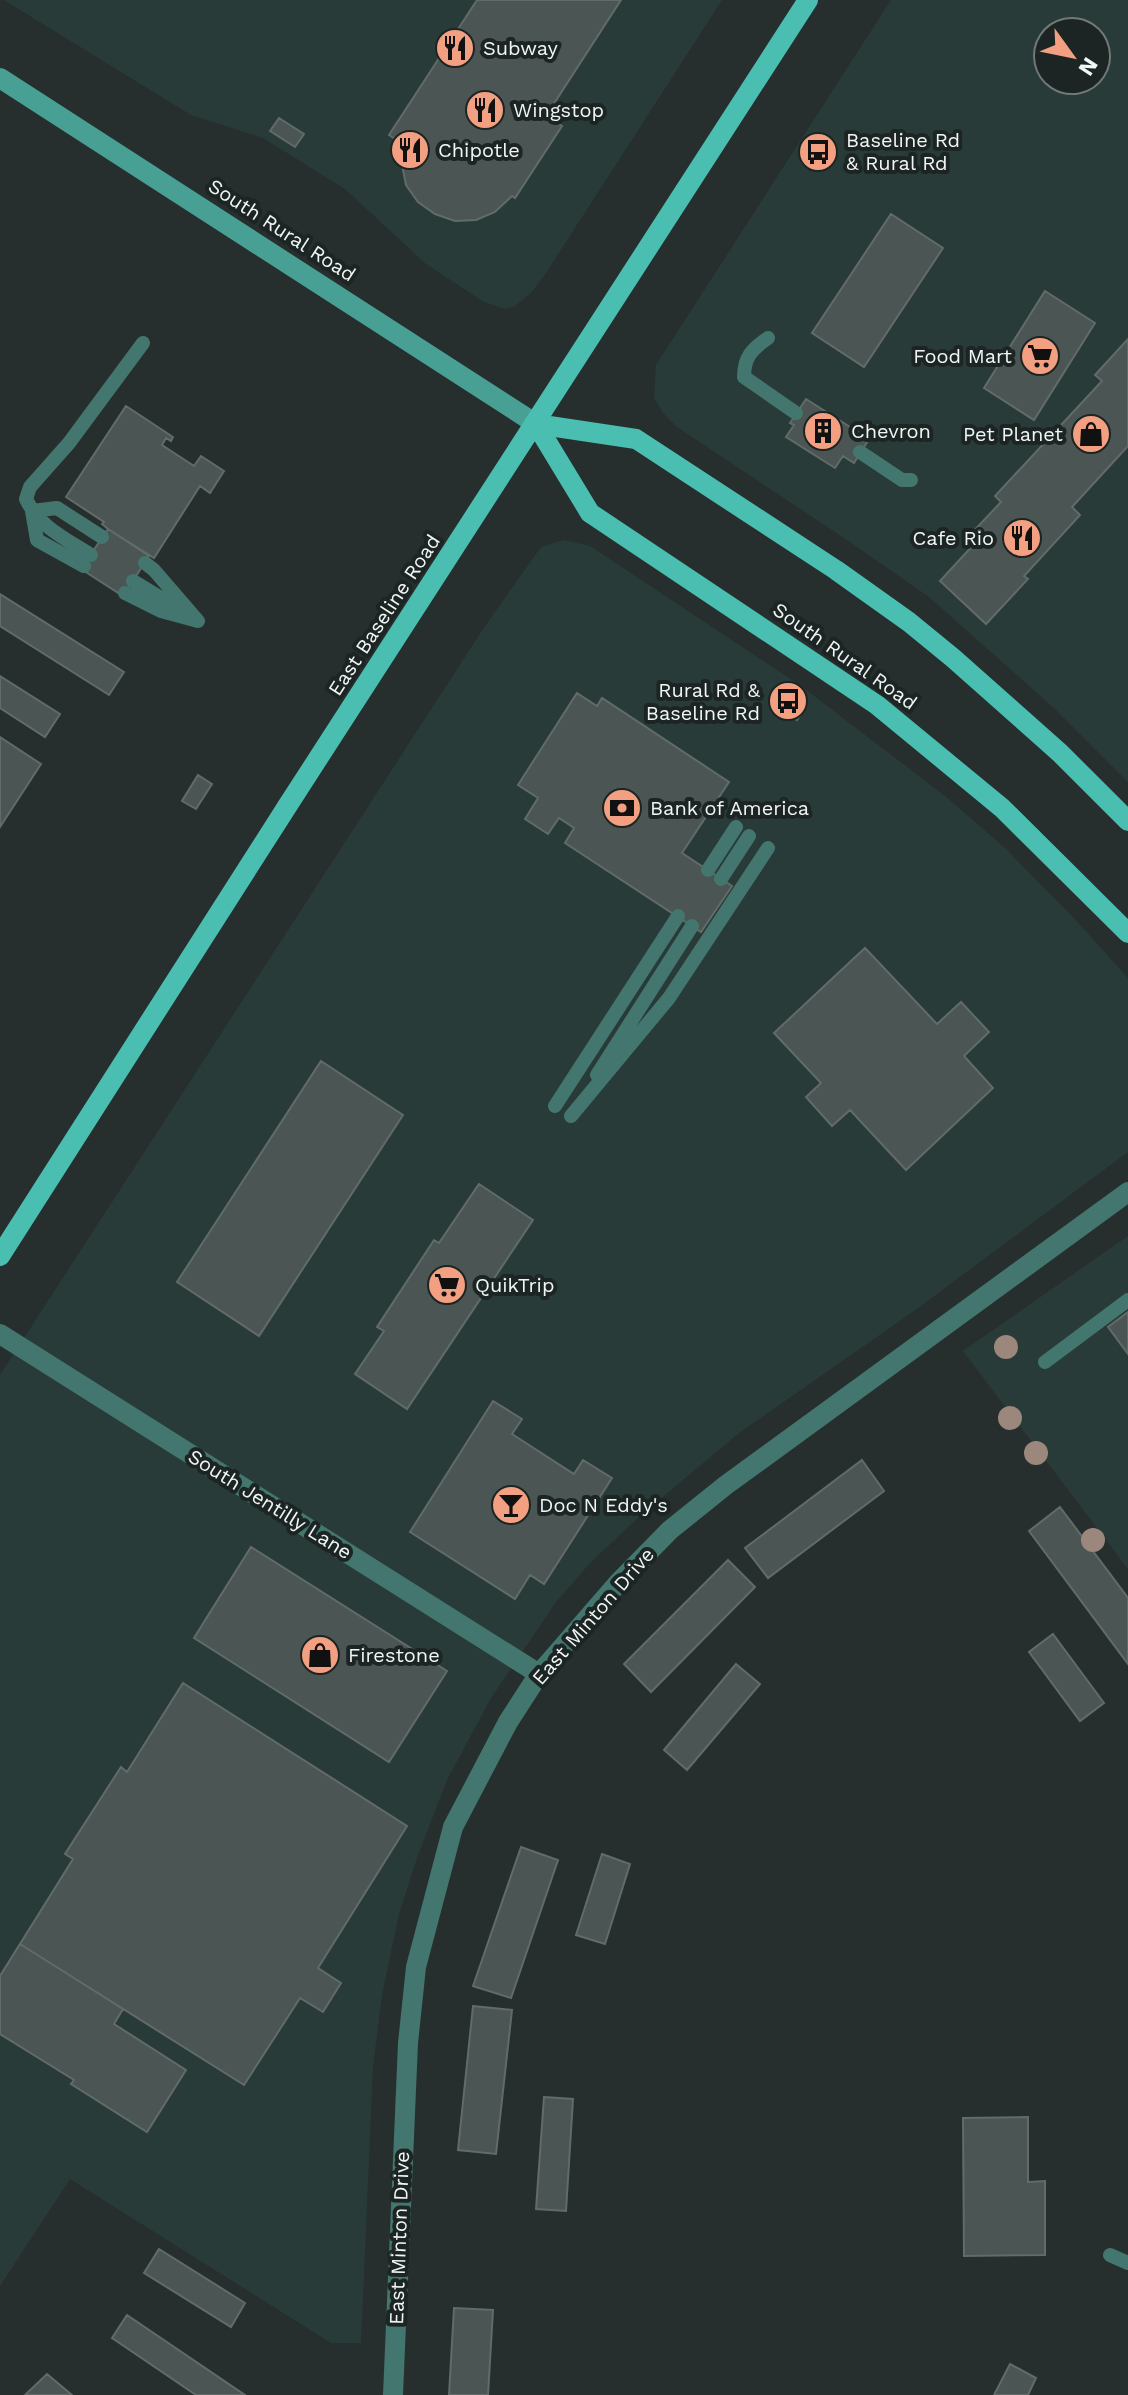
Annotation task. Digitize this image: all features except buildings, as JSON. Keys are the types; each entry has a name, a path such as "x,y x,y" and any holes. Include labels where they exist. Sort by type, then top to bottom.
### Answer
{"main road":[{"name":"East Baseline Road","path":"0,1256 808,0"},
{"name":"South Rural Road","path":"0,78 536,424 636,439 836,570 953,658 1060,753 1128,821"},
{"name":"South Rural Road","path":"536,424 590,513 877,705 1002,808 1128,933"}],"street":[{"name":"East Minton Drive","path":"393,2395 403,2119 416,1967 453,1827 508,1722 539,1674 618,1583 670,1530 726,1485 1128,1192"},
{"name":"South Jentilly Lane","path":"0,1334 539,1674"}],"lane":[{"path":"768,338 751,350 744,366 744,377 796,413"},
{"path":"87,560 44,525 26,499 30,487 69,443 143,343"},
{"path":"860,452 902,480 911,480"},
{"path":"32,511 57,508 102,537"},
{"path":"129,587 161,611 198,621 145,563"},
{"path":"708,870 736,827"},
{"path":"721,879 749,836"},
{"path":"692,926 571,1116 669,998 768,848"},
{"path":"555,1106 678,916"},
{"path":"1045,1362 1128,1300"},
{"path":"1110,2255 1128,2263"}],"shaded area":[{"path":"4,0 722,0 544,276 531,293 514,307 505,309 484,302 426,264 345,189 263,138 191,115"},
{"path":"891,0 1128,0 1128,782 1054,708 929,597 677,427 654,398 656,365"},
{"path":"563,540 590,546 801,686 945,796 1004,847 1072,916 1128,978 1128,1152 914,1311 739,1433 640,1516 591,1562 556,1602 491,1698 447,1780 417,1858 399,1914 382,1995 373,2066 361,2343 331,2343 70,2179 0,2286 0,1375 485,626 541,547"},
{"path":"1128,1236 1128,1569 963,1351"}],"place":[{"name":"Subway","path":"455,48"},
{"name":"Wingstop","path":"485,110"},
{"name":"Chipotle","path":"410,150"},
{"name":"Baseline Rd & Rural Rd","path":"818,152"},
{"name":"Food Mart","path":"1040,356"},
{"name":"Chevron","path":"823,431"},
{"name":"Pet Planet","path":"1091,434"},
{"name":"Cafe Rio","path":"1022,538"},
{"name":"Rural Rd & Baseline Rd","path":"788,701"},
{"name":"Bank of America","path":"622,808"},
{"name":"QuikTrip","path":"447,1285"},
{"name":"Doc N Eddy's","path":"511,1505"},
{"name":"Firestone","path":"320,1655"}]}
